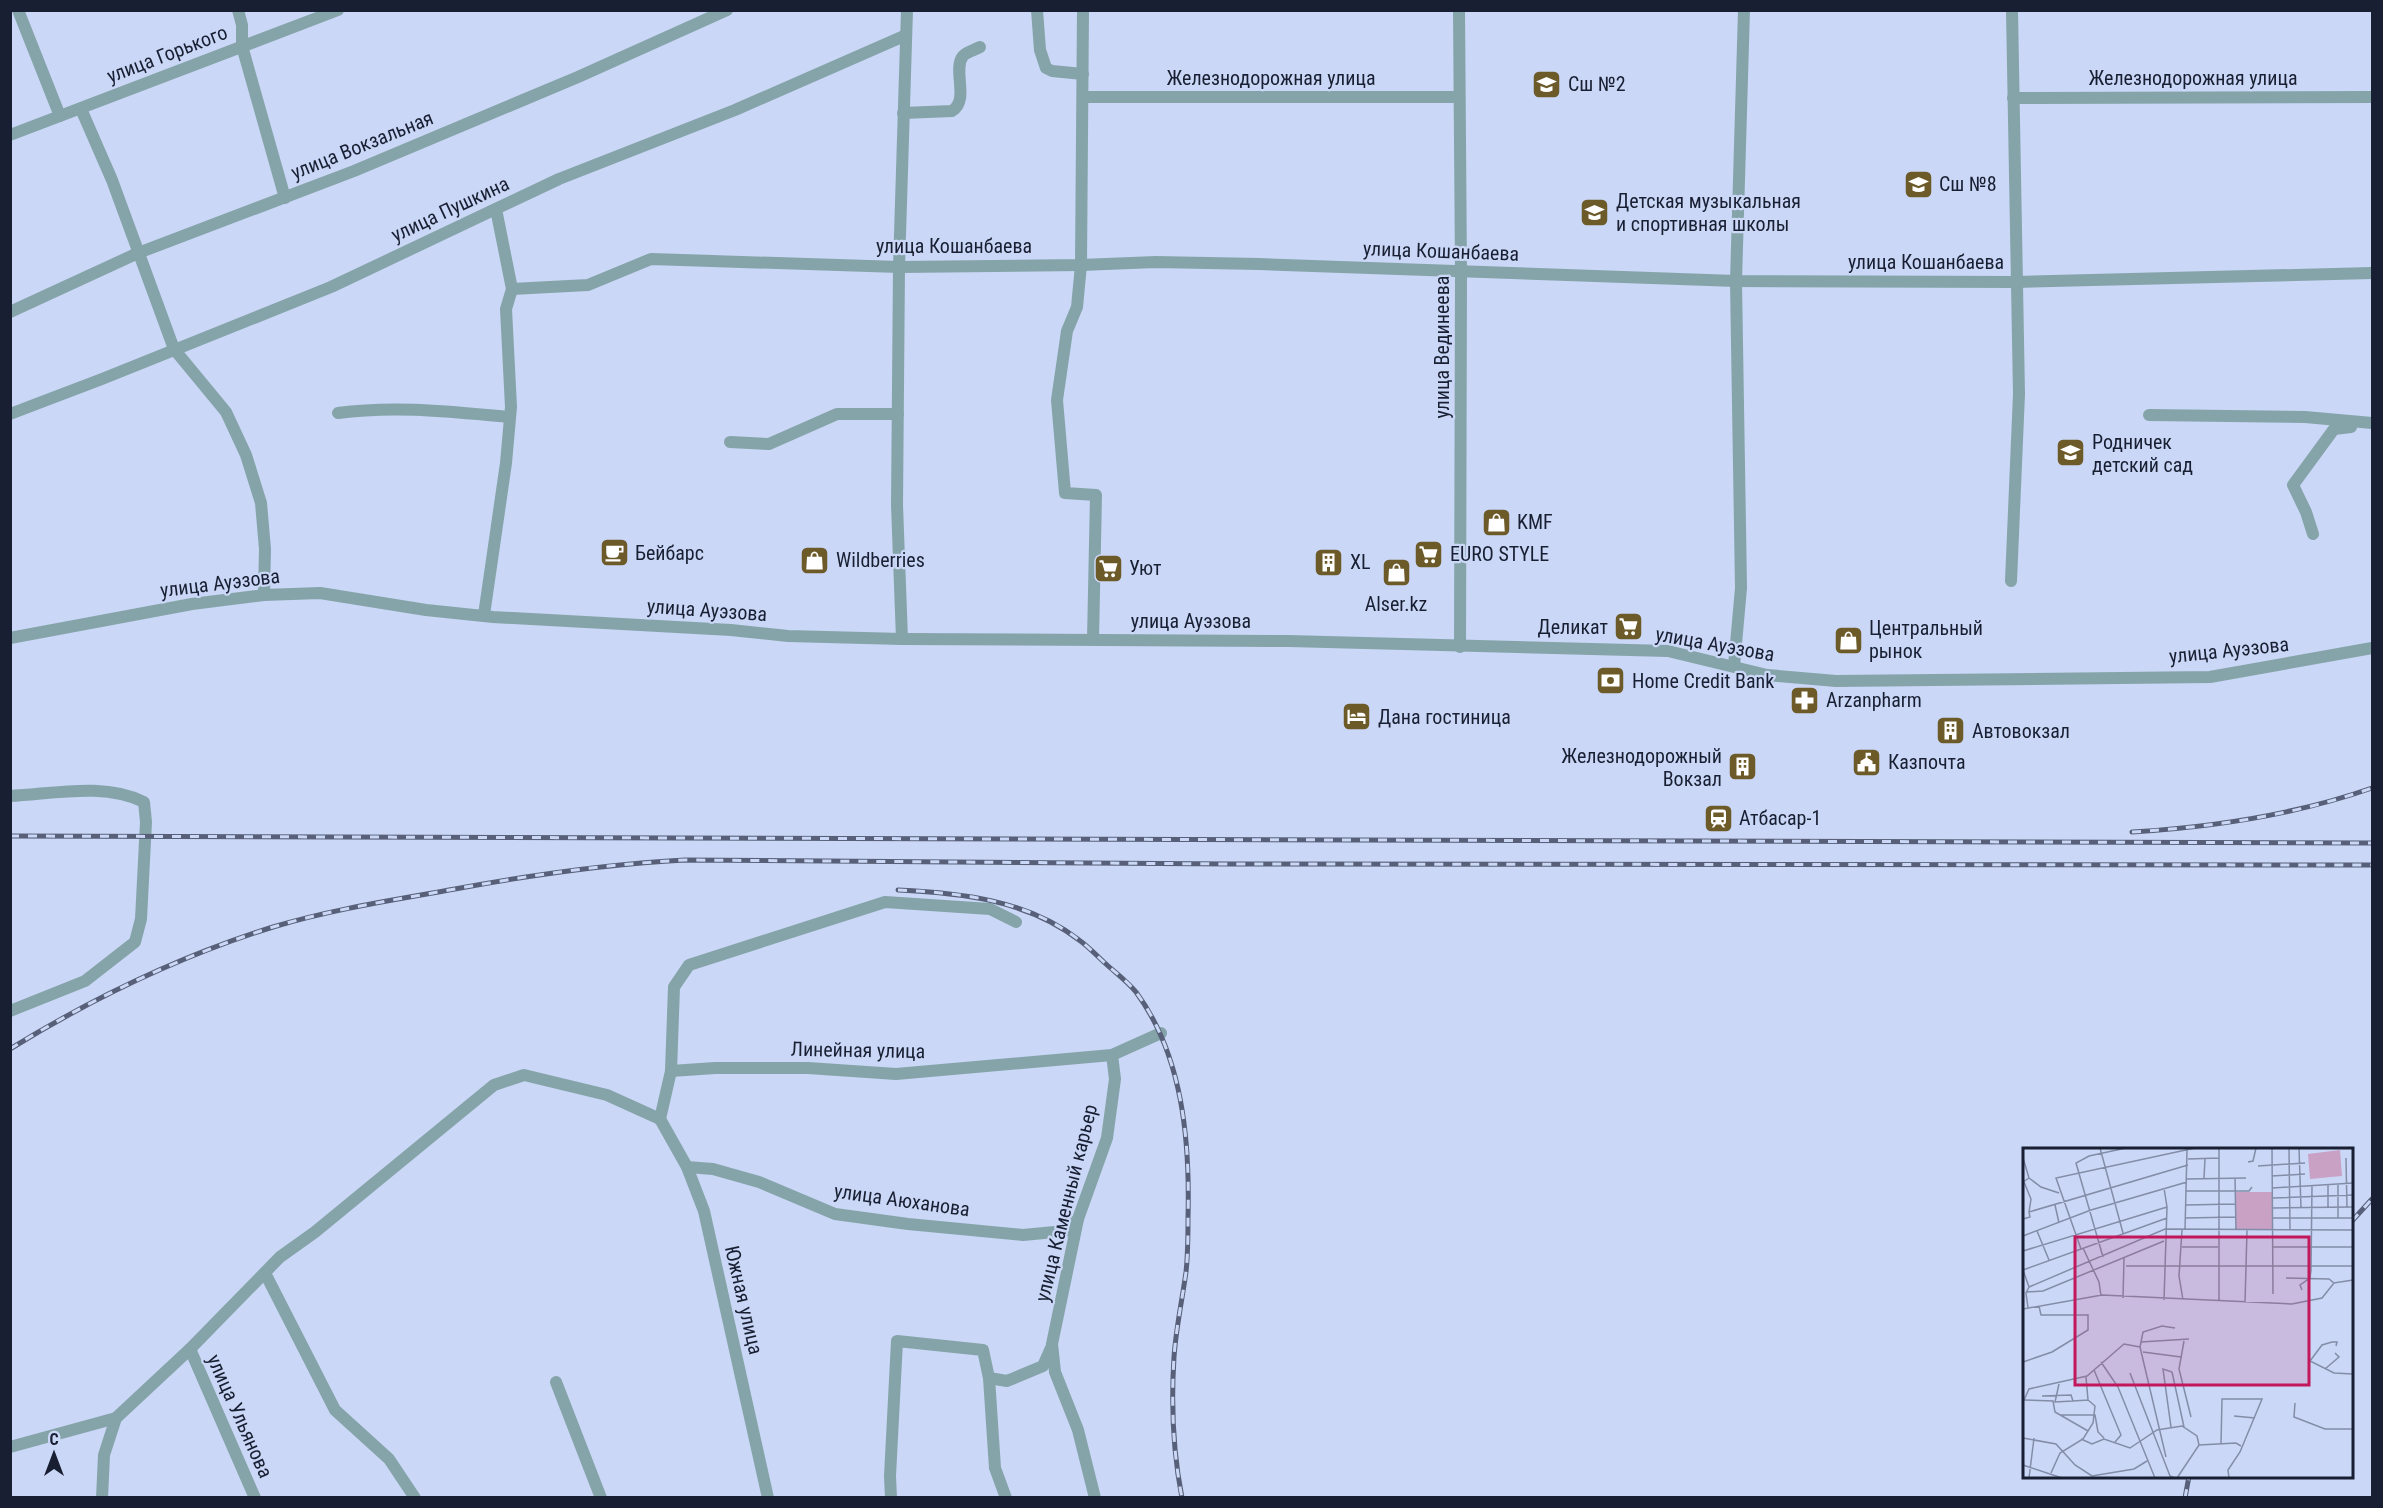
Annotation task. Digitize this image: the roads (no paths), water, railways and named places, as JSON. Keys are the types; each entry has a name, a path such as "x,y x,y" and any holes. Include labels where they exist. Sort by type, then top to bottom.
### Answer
{"street":[{"path":"18,10 60,116"},
{"path":"238,10 242,25 242,46 285,198"},
{"name":"улица Горького","path":"10,135 338,10"},
{"name":"улица Вокзальная","path":"10,312 138,253 354,171 578,77 727,10"},
{"path":"902,639 897,505 899,267 904,36 907,10"},
{"path":"1037,10 1040,50 1046,68 1052,71 1083,74"},
{"path":"1083,10 1081,265 1077,307 1067,331 1057,400 1065,493 1096,495 1093,640"},
{"name":"улица Вединеева","path":"1459,10 1460,647"},
{"path":"1734,666 1741,588 1736,281 1744,10"},
{"path":"2011,581 2019,394 2012,10"},
{"name":"улица Пушкина","path":"10,414 332,287 559,179 735,110 904,36"},
{"path":"903,112 956,109 960,97 961,60 965,54 980,47"},
{"name":"Железнодорожная улица","path":"1083,97 1459,97"},
{"name":"Железнодорожная улица","path":"2013,98 2373,97"},
{"path":"81,109 112,180 174,349 226,412 246,455 261,503 265,549 264,595"},
{"path":"484,615 506,463 510,417 506,309 513,289 496,209"},
{"name":"улица Кошанбаева","path":"513,289 588,285 651,260 899,267 1156,262 1736,281 2016,282 2373,273"},
{"path":"339,413 367,409 437,410 510,417"},
{"path":"730,442 769,444 837,414 898,414"},
{"path":"2149,415 2305,417 2372,423"},
{"path":"2313,534 2306,512 2293,485 2334,429 2372,423"},
{"name":"улица Ауэзова","path":"10,638 192,604 264,595 320,593 426,610 731,630 788,636 902,639 1289,641 1668,651 1767,675 1836,681 2210,677 2373,648"},
{"path":"10,796 104,791 130,795 144,802 146,822 141,919 135,942 86,981 10,1011"},
{"path":"10,1447 116,1418 190,1349 280,1257 315,1232 494,1085 524,1076 607,1095 660,1119 671,1071 674,987 689,965 885,903 990,909 1016,922"},
{"name":"Линейная улица","path":"671,1071 715,1068 808,1068 896,1074 1112,1055 1161,1033"},
{"name":"улица Каменный карьер","path":"1095,1497 1078,1431 1055,1372 1052,1344 1078,1219 1107,1137 1115,1079 1112,1055"},
{"name":"Южная улица","path":"660,1119 687,1167 704,1211 768,1497"},
{"name":"улица Аюханова","path":"687,1167 713,1169 759,1182 835,1214 1023,1234 1065,1231 1078,1219"},
{"path":"265,1273 335,1410 389,1459 415,1497"},
{"path":"891,1497 890,1476 897,1341 983,1350 989,1378 995,1468 1006,1497"},
{"path":"989,1378 1007,1381 1043,1366 1052,1344"},
{"name":"улица Ульянова","path":"190,1349 255,1497"},
{"path":"556,1382 600,1497"},
{"path":"102,1497 104,1455 116,1418"}],"railway":[{"path":"2132,832 2193,827 2254,818 2314,806 2372,788"},
{"path":"10,836 2372,843"},
{"path":"10,1049 73,1012 138,980 204,951 273,927 386,901 484,884 627,864 685,860 1231,864 2372,865"},
{"path":"898,890 946,893 993,901 1016,907 1059,926 1079,940 1133,988 1152,1017 1174,1071 1185,1130 1187,1159 1187,1258 1173,1375 1175,1446 1182,1498"},
{"path":"2353,1220 2372,1199"},
{"path":"2185,1498 2189,1478"}],"place":[{"name":"Сш №2","path":"1547,84"},
{"name":"Сш №8","path":"1918,184"},
{"name":"Детская музыкальная и спортивная школы","path":"1595,212"},
{"name":"Родничек детский сад","path":"2071,453"},
{"name":"KMF","path":"1496,522"},
{"name":"Бейбарс","path":"614,553"},
{"name":"EURO STYLE","path":"1429,554"},
{"name":"Wildberries","path":"815,560"},
{"name":"XL","path":"1329,562"},
{"name":"Уют","path":"1108,568"},
{"name":"Alser.kz","path":"1396,573"},
{"name":"Деликат","path":"1629,627"},
{"name":"Центральный рынок","path":"1848,640"},
{"name":"Home Credit Bank","path":"1611,681"},
{"name":"Arzanpharm","path":"1805,700"},
{"name":"Дана гостиница","path":"1357,717"},
{"name":"Автовокзал","path":"1951,731"},
{"name":"Казпочта","path":"1867,762"},
{"name":"Железнодорожный Вокзал","path":"1743,767"},
{"name":"Атбасар-1","path":"1718,818"}]}
